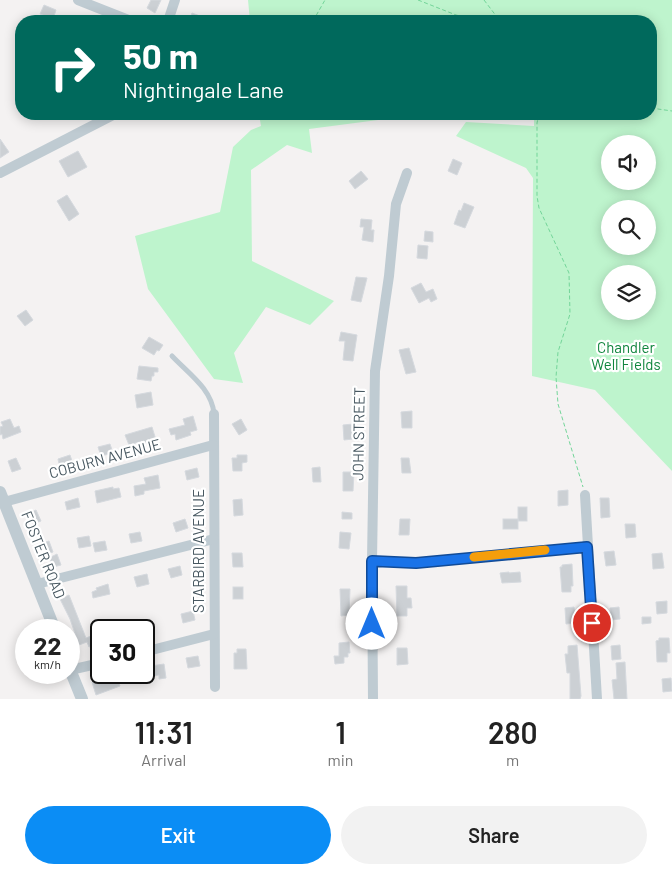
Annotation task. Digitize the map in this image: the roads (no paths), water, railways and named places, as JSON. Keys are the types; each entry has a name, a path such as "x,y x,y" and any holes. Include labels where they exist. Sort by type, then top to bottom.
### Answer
{"street":[{"path":"78,0 115,15"},
{"path":"170,15 175,0"},
{"path":"0,173 103,120"},
{"name":"JOHN STREET","path":"373,699 372,561 375,370 389,276 396,204 407,173"},
{"name":"STARBIRD AVENUE","path":"214,414 215,687"},
{"name":"COBURN AVENUE","path":"2,497 213,445"},
{"path":"585,495 598,699"},
{"name":"FOSTER ROAD","path":"2,497 51,619"},
{"path":"37,584 214,539"},
{"path":"372,561 416,563 587,547"},
{"path":"155,649 214,634"},
{"path":"76,684 82,699"}],"lane":[{"path":"172,356 207,392 213,404 214,414"}],"park label":[{"name":"Chandler Well Fields","path":"626,356"}]}
